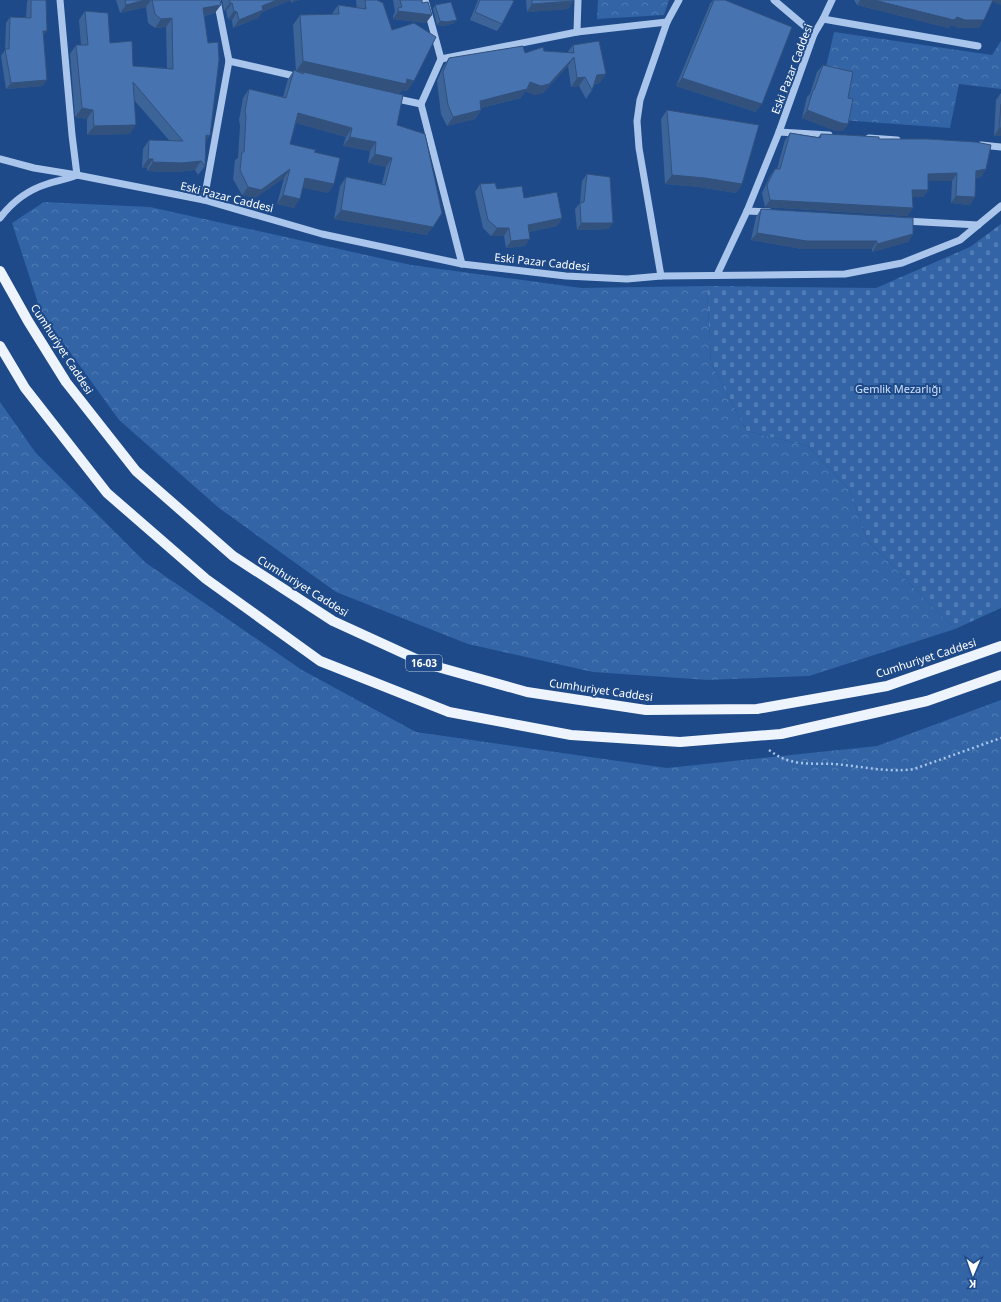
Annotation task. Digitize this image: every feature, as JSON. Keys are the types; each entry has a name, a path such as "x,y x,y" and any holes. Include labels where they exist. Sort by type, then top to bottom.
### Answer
{"main road":[{"name":"Cumhuriyet Caddesi","path":"0,271 28,321 66,382 136,471 233,556 333,621 427,664 528,692 646,710 758,709 887,686 1001,646"},
{"path":"0,346 25,388 107,492 206,579 320,661 449,712 571,735 680,742 781,734 927,701 1001,675"}],"street":[{"path":"0,218 18,199 30,192 47,184 78,175 72,135 60,0"},
{"path":"204,200 229,61 217,0"},
{"path":"425,0 441,59 421,104 462,264"},
{"path":"577,32 578,0"},
{"path":"661,276 639,148 637,121 640,100 667,22 679,0"},
{"path":"774,0 814,34"},
{"name":"Eski Pazar Caddesi","path":"0,159 34,168 78,175 204,200 322,234 462,264 566,276 627,279 661,276 717,275 747,211 779,132 814,34 832,0"},
{"path":"823,19 978,46"},
{"path":"441,59 577,32 667,22"},
{"path":"229,61 306,78"},
{"path":"382,96 421,104"},
{"path":"779,132 835,136"},
{"path":"858,137 906,140"},
{"path":"977,145 1001,147"},
{"path":"717,275 846,274 902,263 960,240 1001,205"},
{"path":"747,211 779,213"},
{"path":"899,220 978,225"}],"path":[{"path":"752,737 780,758 792,762 859,766 903,771 914,769 1001,738"}],"green space":[{"path":"598,0 669,0 664,15 597,19"},
{"path":"834,32 992,55 1001,41 1001,89 959,84 950,128 841,120 852,74 826,67"},
{"path":"44,202 150,207 411,265 581,288 707,286 711,363 747,431 808,446 849,489 868,541 955,629 809,676 708,680 593,672 468,644 336,592 219,508 119,420 41,312 12,223"},
{"name":"Gemlik Mezarlığı","path":"1001,224 1001,608 955,629 868,541 849,489 808,446 747,431 711,363 707,286 876,288 970,247"},
{"path":"0,402 35,452 146,563 302,670 416,732 667,768 877,746 1001,700 1001,1302 0,1302"}],"building":[{"path":"31,0 46,0 47,31 43,31 47,80 11,83 5,49 9,49 10,17 31,18"},
{"path":"125,0 145,0 126,5"},
{"path":"152,0 220,0 221,5 203,8 208,43 218,42 219,60 210,136 206,135 205,166 201,161 182,163 153,162 153,159 148,159 149,140 183,141 133,82 136,125 94,126 93,110 82,108 76,45 88,45 85,11 108,13 110,43 132,41 133,66 173,69 172,18 161,19 155,14"},
{"path":"229,0 277,0 262,6 263,10 239,20 237,12 234,11 232,3 230,3"},
{"path":"365,0 377,0 383,3 392,30 414,23 436,37 414,81 407,79 406,84 303,61 300,15 339,14 338,5 366,9"},
{"path":"400,0 422,0 422,3 428,2 432,15 398,11 398,8 402,7"},
{"path":"480,0 514,1 502,24 475,12"},
{"path":"532,0 573,0 573,1 532,4"},
{"path":"714,0 725,0 792,27 762,104 682,78"},
{"path":"874,0 993,0 984,20 965,20 957,17 954,20"},
{"path":"451,2 457,20 446,22 440,21 435,5"},
{"path":"599,41 606,74 597,75 592,90 585,77 577,78 574,57 549,84 541,86 530,82 527,89 480,101 481,110 453,117 448,105 443,72 449,58 523,46 525,53 543,47 544,51 574,53 573,45"},
{"path":"823,65 853,72 848,98 853,99 848,124 841,123 807,110"},
{"path":"294,70 303,74 303,72 403,95 397,125 425,134 442,213 433,227 341,210 346,177 385,185 392,158 375,154 376,142 350,137 352,128 298,113 290,144 316,150 314,152 340,158 334,184 305,178 300,199 283,195 290,169 261,190 248,187 240,170 242,152 244,152 245,111 249,89 286,98"},
{"path":"1001,104 1001,128 999,128"},
{"path":"667,110 759,125 742,184 705,178 672,175"},
{"path":"790,133 820,138 821,134 846,135 879,137 879,139 928,139 976,142 991,145 986,169 976,171 975,197 956,196 957,173 928,174 928,190 912,190 913,208 770,200 767,185 775,169 780,169"},
{"path":"587,174 610,177 613,223 581,223 580,203 584,202"},
{"path":"495,183 497,189 522,186 524,198 557,192 562,218 528,225 530,239 511,241 509,228 497,228 488,220 480,184"},
{"path":"761,209 913,218 913,234 877,244 877,241 807,241 757,233"}]}
